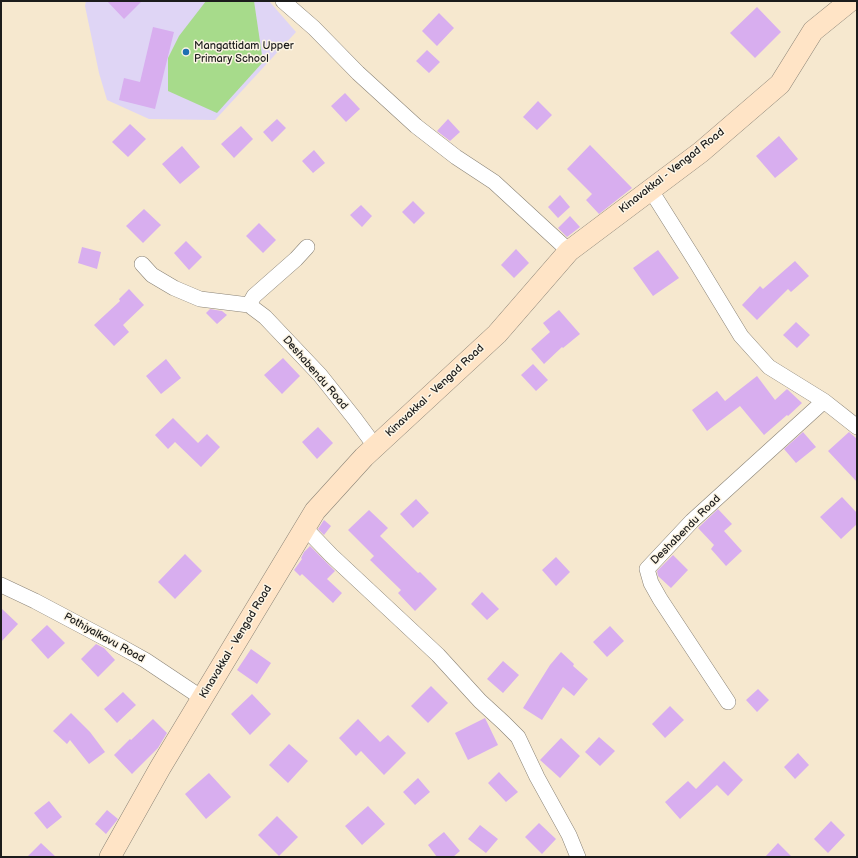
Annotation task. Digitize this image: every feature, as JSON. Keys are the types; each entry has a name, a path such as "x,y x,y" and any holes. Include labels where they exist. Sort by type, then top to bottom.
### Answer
{"main road":[{"name":"Kinavakkal - Vengad Road","path":"110,857 160,768 315,511 375,446 496,334 569,251 701,152 780,84 813,31 850,1"}],"street":[{"path":"283,1 314,28 358,73 416,126 456,157 494,182 569,251"},
{"path":"650,189 741,336 769,367 824,401 857,427"},
{"path":"142,264 152,275 174,288 200,300 249,305 254,296 296,259 307,247"},
{"name":"Deshabendu Road","path":"249,305 265,317 320,375 375,446"},
{"name":"Deshabendu Road","path":"728,702 660,599 650,582 647,570 692,521 824,401"},
{"path":"305,528 330,555 438,655 480,701 518,737 537,777 569,835 578,857"},
{"name":"Pothiyalkavu Road","path":"1,585 48,608 145,660 202,698"}],"shaded area":[{"name":"Mangattidam Upper Primary School","path":"86,1 269,1 296,32 215,120 149,119 107,100 99,73 85,6"}],"green space":[{"path":"206,1 254,1 263,62 217,113 168,91 168,58 179,36"}],"building":[{"path":"107,1 142,1 124,19"},
{"path":"757,7 781,32 755,58 730,33"},
{"path":"439,13 454,28 437,46 422,31"},
{"path":"153,27 174,32 155,109 119,100 124,78 140,82"},
{"path":"427,50 440,62 429,73 416,61"},
{"path":"345,93 360,109 346,122 331,106"},
{"path":"538,101 552,115 537,130 523,117"},
{"path":"277,119 286,128 272,142 263,132"},
{"path":"448,119 460,132 450,141 437,131"},
{"path":"130,124 146,139 128,157 112,142"},
{"path":"241,126 253,139 234,158 221,144"},
{"path":"779,136 798,159 775,178 756,156"},
{"path":"590,145 632,188 599,214 586,200 592,194 567,169"},
{"path":"182,146 200,167 180,184 162,164"},
{"path":"314,150 325,163 313,173 302,161"},
{"path":"560,195 570,207 558,218 548,207"},
{"path":"413,201 425,213 414,224 402,212"},
{"path":"361,205 372,216 362,227 350,215"},
{"path":"144,209 161,225 143,243 126,226"},
{"path":"570,216 580,227 567,237 558,228"},
{"path":"259,223 276,240 263,253 246,236"},
{"path":"186,241 202,257 189,270 174,253"},
{"path":"82,247 101,252 97,269 78,263"},
{"path":"516,249 529,263 514,278 501,265"},
{"path":"658,250 679,278 653,296 633,268"},
{"path":"795,261 809,276 791,292 788,289 757,320 742,305 760,286 763,289"},
{"path":"129,289 144,305 123,325 129,332 114,346 94,325 120,301 119,299"},
{"path":"210,309 222,311 227,315 217,324 206,313"},
{"path":"559,310 580,334 563,348 562,347 544,364 531,349 550,332 543,323"},
{"path":"796,322 810,335 797,348 783,335"},
{"path":"283,358 300,376 282,394 264,375"},
{"path":"166,359 181,378 161,394 146,376"},
{"path":"533,364 548,380 536,391 521,375"},
{"path":"757,376 775,400 787,389 802,403 764,435 740,406 707,431 692,410 717,391 725,401"},
{"path":"173,418 198,443 207,434 220,447 201,467 175,442 168,449 155,435"},
{"path":"318,427 333,443 317,459 302,442"},
{"path":"803,432 816,447 796,463 784,449"},
{"path":"849,432 857,439 857,482 828,451"},
{"path":"842,497 857,513 857,524 841,539 820,517"},
{"path":"416,499 429,513 413,528 400,514"},
{"path":"718,509 732,524 724,531 742,551 726,566 711,549 714,545 698,528"},
{"path":"369,510 388,528 380,536 418,573 420,572 437,589 415,611 398,593 401,590 370,560 374,556 348,530"},
{"path":"324,520 331,526 324,535 318,529"},
{"path":"310,546 335,571 327,579 342,593 333,603 302,574 300,576 294,570 302,559 301,558 304,552"},
{"path":"185,554 202,571 175,599 158,582"},
{"path":"673,555 688,570 671,588 658,576 657,571"},
{"path":"556,557 570,572 556,586 542,570"},
{"path":"482,592 499,609 487,620 471,604"},
{"path":"1,608 18,624 1,642"},
{"path":"47,625 65,643 48,659 31,640"},
{"path":"610,626 624,641 607,657 593,642"},
{"path":"96,644 104,648 115,660 98,677 81,659"},
{"path":"251,649 271,663 257,684 237,670"},
{"path":"561,652 574,664 573,666 588,679 574,696 563,687 542,720 523,708 550,665"},
{"path":"503,661 519,675 503,693 487,679"},
{"path":"431,686 448,703 428,723 411,706"},
{"path":"758,689 769,700 757,712 746,700"},
{"path":"123,692 136,705 117,723 104,709"},
{"path":"252,694 271,714 250,735 231,714"},
{"path":"670,706 684,720 665,738 652,724"},
{"path":"71,713 90,732 105,752 89,764 70,740 67,744 53,731"},
{"path":"485,718 498,745 468,760 455,733"},
{"path":"153,719 167,733 158,748 132,774 114,755"},
{"path":"358,719 380,742 388,735 406,753 384,775 361,751 356,756 339,738"},
{"path":"599,737 615,751 600,766 585,752"},
{"path":"561,738 580,756 560,778 540,760"},
{"path":"289,744 308,761 288,783 269,765"},
{"path":"798,753 809,765 795,779 784,767"},
{"path":"724,761 743,780 728,796 717,785 680,819 665,802 688,781 696,789"},
{"path":"499,772 518,792 506,802 488,783"},
{"path":"209,773 231,797 206,819 185,794"},
{"path":"418,778 430,792 415,805 403,792"},
{"path":"49,801 62,817 47,829 34,813"},
{"path":"368,806 385,824 362,845 345,826"},
{"path":"107,810 118,819 106,834 95,824"},
{"path":"277,816 298,837 279,856 258,835"},
{"path":"831,821 845,835 828,853 814,839"},
{"path":"539,823 556,839 542,854 525,837"},
{"path":"480,825 498,839 486,853 468,839"},
{"path":"444,832 460,851 453,857 437,857 428,845"},
{"path":"41,843 56,857 27,857"},
{"path":"778,843 792,857 765,857"}],"place":[{"name":"Mangattidam Upper Primary School","path":"186,52"}]}
